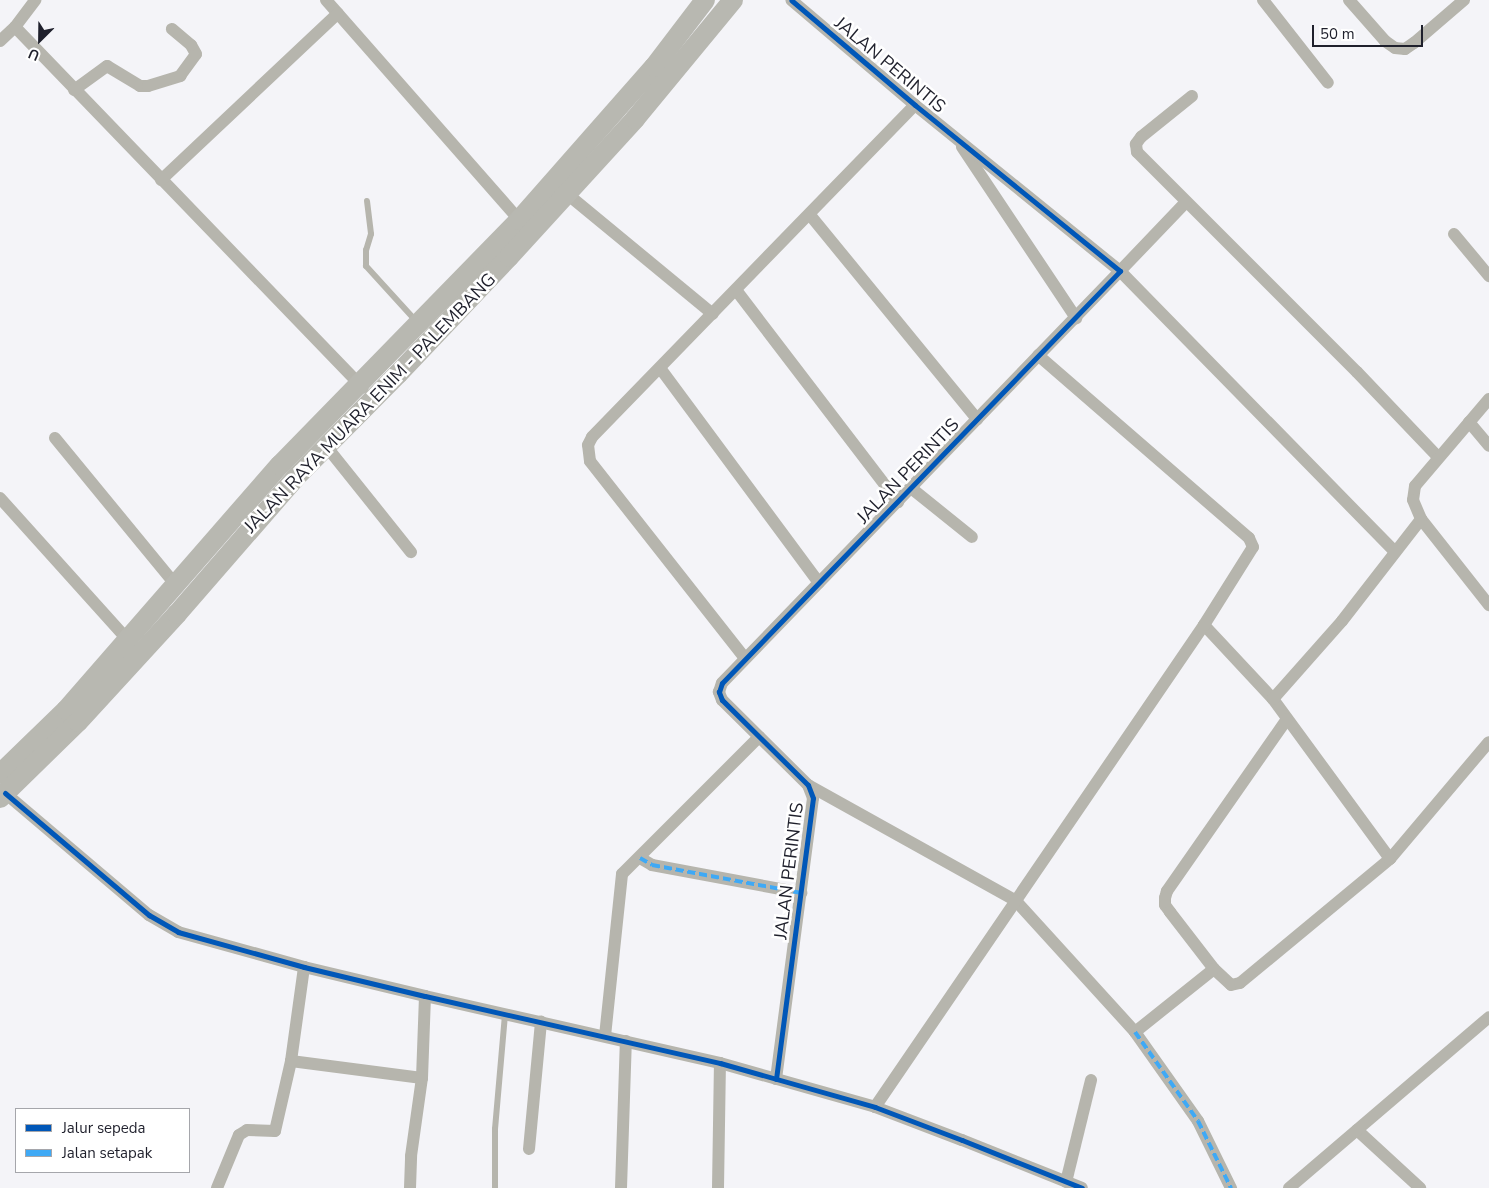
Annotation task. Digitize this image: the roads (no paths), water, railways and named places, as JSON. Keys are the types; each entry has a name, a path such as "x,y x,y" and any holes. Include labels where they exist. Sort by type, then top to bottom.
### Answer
{"main road":[{"name":"JALAN RAYA MUARA ENIM - PALEMBANG","path":"2,788 66,710 280,465 519,220 654,68 705,0"},
{"name":"JALAN RAYA MUARA ENIM - PALEMBANG","path":"2,788 78,722 177,614 247,530 510,257 635,118 733,0"}],"street":[{"path":"0,41 15,27 35,0"},
{"path":"326,0 519,220"},
{"name":"JALAN PERINTIS","path":"776,1079 813,806 812,791 720,696 722,683 744,658 898,502 1120,271 791,0"},
{"path":"1263,0 1328,83"},
{"path":"1349,0 1385,41 1395,48 1405,49 1414,44 1464,0"},
{"path":"161,180 338,13"},
{"path":"15,27 374,399"},
{"path":"74,90 107,66 140,86 148,86 180,76 196,54 191,45 172,29"},
{"path":"1192,96 1136,144 1137,152 1141,159 1357,372 1438,457"},
{"path":"744,658 588,458 588,445 592,437 810,215 915,104"},
{"path":"955,137 1076,318"},
{"path":"566,194 712,314"},
{"path":"1186,202 1120,271 1395,552"},
{"path":"810,215 977,419"},
{"path":"1454,234 1489,276"},
{"path":"736,290 898,502"},
{"path":"875,1108 1204,625 1253,547 1249,538 1038,356"},
{"path":"660,368 819,582"},
{"path":"1489,399 1415,486 1413,500 1421,519 1489,604"},
{"path":"1469,422 1489,446"},
{"path":"55,438 175,584"},
{"path":"326,446 411,552"},
{"path":"911,488 972,537"},
{"path":"0,498 128,640"},
{"path":"1273,699 1342,621 1421,519"},
{"path":"1204,625 1273,699 1390,859"},
{"path":"1287,719 1166,895 1167,908 1214,969 1228,984 1240,983 1390,859 1489,742"},
{"path":"605,1036 620,878 627,868 640,858 759,737"},
{"path":"808,785 1016,901 1135,1032 1198,1121 1231,1188"},
{"path":"2,788 149,915 165,925 196,939 424,996 720,1063 875,1108 1082,1188"},
{"path":"640,858 652,865 801,893"},
{"path":"217,1188 240,1135 247,1130 275,1132 292,1062 304,967"},
{"path":"1135,1032 1214,969"},
{"path":"410,1188 411,1156 422,1078 424,996"},
{"path":"1289,1188 1489,1017"},
{"path":"530,1149 541,1022"},
{"path":"621,1188 626,1041"},
{"path":"292,1062 422,1078"},
{"path":"718,1188 720,1063"},
{"path":"1066,1182 1091,1080"},
{"path":"1357,1130 1420,1188"}],"lane":[{"path":"367,202 371,234 366,250 366,266 419,323"},
{"path":"495,1188 495,1129 505,1014"}]}
